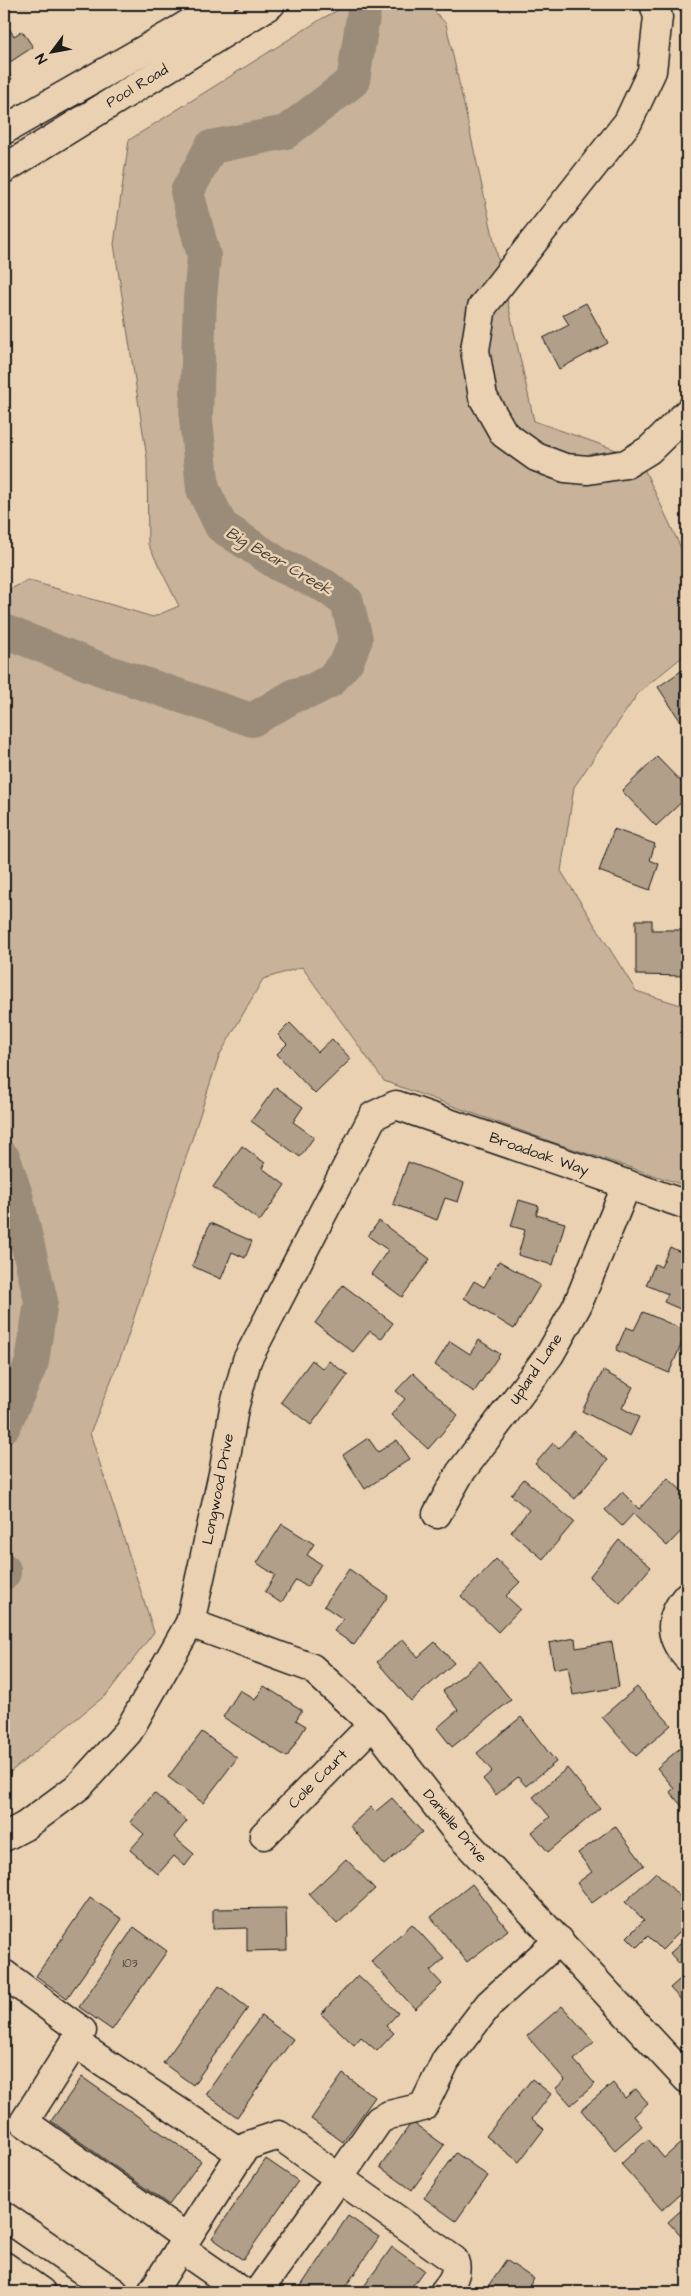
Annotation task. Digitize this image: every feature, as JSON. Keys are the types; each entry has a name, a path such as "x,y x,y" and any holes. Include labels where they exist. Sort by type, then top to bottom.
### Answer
{"street":[{"name":"Pool Road","path":"4,130 221,4"},
{"name":"Pool Road","path":"4,169 271,4"},
{"path":"654,4 658,17 652,70 628,122 482,307 475,350 483,397 504,434 536,457 565,468 588,470 626,464 649,450 687,413"},
{"name":"Broadoak Way","path":"391,1106 396,1105 687,1205"},
{"name":"Longwood Drive","path":"4,1837 25,1826 79,1786 128,1732 190,1623 224,1469 234,1408 246,1360 373,1116 391,1106"},
{"name":"Upland Lane","path":"437,1514 460,1473 550,1354 576,1306 627,1184"},
{"path":"687,1596 677,1608 673,1624 674,1640 687,1657"},
{"name":"Danielle Drive","path":"190,1623 312,1668 373,1724 457,1832 687,2079"},
{"name":"Cole Court","path":"264,1835 373,1724"},
{"path":"258,2292 379,2120 388,2115 423,2107 446,2060 488,2004 559,1940"},
{"path":"4,1974 82,2031 24,2122 184,2243 243,2292"},
{"path":"75,2043 241,2154"},
{"path":"152,2292 246,2146 279,2135 454,2260 457,2267 456,2274 444,2292"},
{"path":"4,2216 114,2292"},
{"path":"4,2266 41,2292"}],"shaded area":[{"path":"350,4 428,4 446,24 534,421 639,458 687,561 687,653 639,692 574,787 561,871 636,991 687,1007 687,1186 552,1142 384,1081 302,967 263,979 219,1056 124,1348 90,1433 154,1632 107,1694 4,1777 4,593 27,580 153,617 179,606 148,544 147,458 114,244 129,140 323,18"}],"building":[{"path":"5,4 69,4 69,6 5,6"},
{"path":"4,21 14,36 22,31 33,47 4,66"},
{"path":"4,66 12,79 4,84"},
{"path":"586,303 608,343 559,369 543,338 569,325 563,315"},
{"path":"687,667 687,722 683,725 658,687"},
{"path":"657,757 687,788 687,797 656,826 622,791"},
{"path":"614,829 655,844 650,860 659,864 650,890 599,871"},
{"path":"636,920 652,920 652,930 687,930 687,976 636,975"},
{"path":"290,1023 318,1052 332,1039 351,1059 315,1094 277,1054 287,1044 278,1035"},
{"path":"276,1087 303,1107 293,1122 314,1137 300,1157 251,1121"},
{"path":"242,1146 265,1163 262,1168 285,1185 260,1221 213,1187"},
{"path":"408,1162 464,1183 458,1202 445,1198 437,1220 393,1204"},
{"path":"519,1200 539,1206 536,1215 565,1223 553,1265 518,1255 525,1230 511,1226"},
{"path":"379,1221 430,1259 402,1297 371,1274 388,1250 368,1236"},
{"path":"210,1223 252,1241 245,1258 232,1252 221,1279 192,1266"},
{"path":"670,1247 687,1255 687,1312 664,1302 668,1294 646,1285 655,1264 661,1267"},
{"path":"499,1261 540,1285 514,1329 464,1298 474,1281 484,1287"},
{"path":"343,1285 393,1323 381,1339 370,1331 353,1352 315,1323"},
{"path":"643,1312 687,1331 669,1373 616,1350 626,1327 634,1330"},
{"path":"479,1340 500,1354 474,1392 435,1365 450,1341 470,1354"},
{"path":"312,1360 323,1369 329,1361 348,1375 311,1425 281,1402"},
{"path":"603,1371 633,1387 622,1408 639,1417 630,1436 582,1411"},
{"path":"413,1373 458,1415 428,1449 391,1415 405,1399 396,1391"},
{"path":"574,1431 608,1460 575,1499 535,1464 553,1443 559,1448"},
{"path":"368,1438 378,1452 397,1440 410,1459 365,1489 343,1455"},
{"path":"668,1478 687,1496 687,1525 667,1546 633,1514 622,1526 605,1510 622,1492 639,1509"},
{"path":"524,1479 574,1522 543,1559 511,1532 529,1510 511,1495"},
{"path":"282,1524 314,1544 307,1555 321,1564 307,1587 296,1580 281,1603 265,1592 275,1575 257,1563"},
{"path":"619,1540 651,1567 620,1604 589,1577"},
{"path":"496,1559 520,1582 506,1596 520,1609 498,1632 461,1596"},
{"path":"349,1569 388,1596 354,1645 334,1631 343,1619 324,1606"},
{"path":"575,1638 576,1648 612,1642 619,1687 573,1695 568,1666 554,1669 549,1643"},
{"path":"403,1639 418,1657 435,1642 454,1663 411,1701 377,1662"},
{"path":"480,1661 511,1700 452,1747 437,1728 458,1710 443,1691"},
{"path":"264,1686 302,1710 296,1720 306,1726 287,1757 223,1717 240,1690 255,1700"},
{"path":"637,1687 671,1725 636,1756 602,1717"},
{"path":"521,1717 556,1762 526,1786 518,1777 496,1795 483,1779 492,1771 477,1753"},
{"path":"202,1732 237,1758 203,1803 168,1777"},
{"path":"687,1742 687,1809 685,1810 670,1792 674,1788 657,1768"},
{"path":"567,1768 600,1808 548,1852 532,1832 550,1817 533,1797"},
{"path":"154,1793 187,1821 174,1837 194,1854 185,1866 174,1856 158,1874 130,1850 144,1834 130,1822"},
{"path":"392,1798 422,1832 384,1865 350,1826 371,1807 375,1812"},
{"path":"615,1826 644,1865 592,1903 577,1883 592,1872 578,1853"},
{"path":"346,1859 375,1889 337,1924 309,1894"},
{"path":"656,1872 687,1904 687,1925 662,1950 648,1936 637,1947 627,1937 644,1920 625,1902"},
{"path":"472,1884 508,1930 467,1962 431,1917"},
{"path":"90,1898 122,1919 67,1998 36,1976"},
{"path":"286,1908 287,1950 247,1951 247,1928 213,1929 213,1909"},
{"path":"412,1924 444,1959 430,1971 442,1984 415,2009 371,1961"},
{"path":"134,1927 167,1951 112,2030 79,2007"},
{"path":"687,1938 687,1973 670,1953"},
{"path":"687,1973 687,2000 684,2003 670,1988"},
{"path":"358,1975 398,2013 386,2026 394,2033 377,2051 361,2037 354,2045 321,2014"},
{"path":"219,1986 248,2008 193,2085 163,2063"},
{"path":"562,2006 594,2042 574,2060 595,2084 571,2105 556,2088 565,2080 527,2036"},
{"path":"261,2016 293,2039 237,2117 206,2094"},
{"path":"343,2074 375,2097 343,2142 311,2119"},
{"path":"82,2077 201,2161 169,2205 51,2121"},
{"path":"532,2079 551,2094 532,2119 544,2129 519,2162 486,2136"},
{"path":"613,2083 625,2098 636,2089 648,2103 634,2116 642,2126 615,2150 581,2110"},
{"path":"412,2122 444,2145 412,2190 380,2167"},
{"path":"648,2139 664,2158 683,2141 687,2145 687,2164 682,2169 687,2174 687,2188 662,2210 621,2164"},
{"path":"456,2153 488,2176 456,2221 424,2198"},
{"path":"266,2159 298,2181 243,2260 212,2238"},
{"path":"687,2205 687,2243 668,2222"},
{"path":"348,2216 379,2237 342,2292 297,2292"},
{"path":"392,2247 424,2270 408,2292 360,2292"},
{"path":"506,2260 534,2279 525,2292 484,2292"}],"waterway":[{"name":"Big Bear Creek","path":"4,631 103,670 252,720 295,695 313,690 330,681 347,661 356,639 347,602 325,586 280,565 221,526 203,489 196,419 200,298 204,256 187,192 211,147 286,132 353,81 365,4"},
{"name":"Big Bear Creek","path":"4,1159 16,1195 41,1301 32,1362 4,1426"}]}
